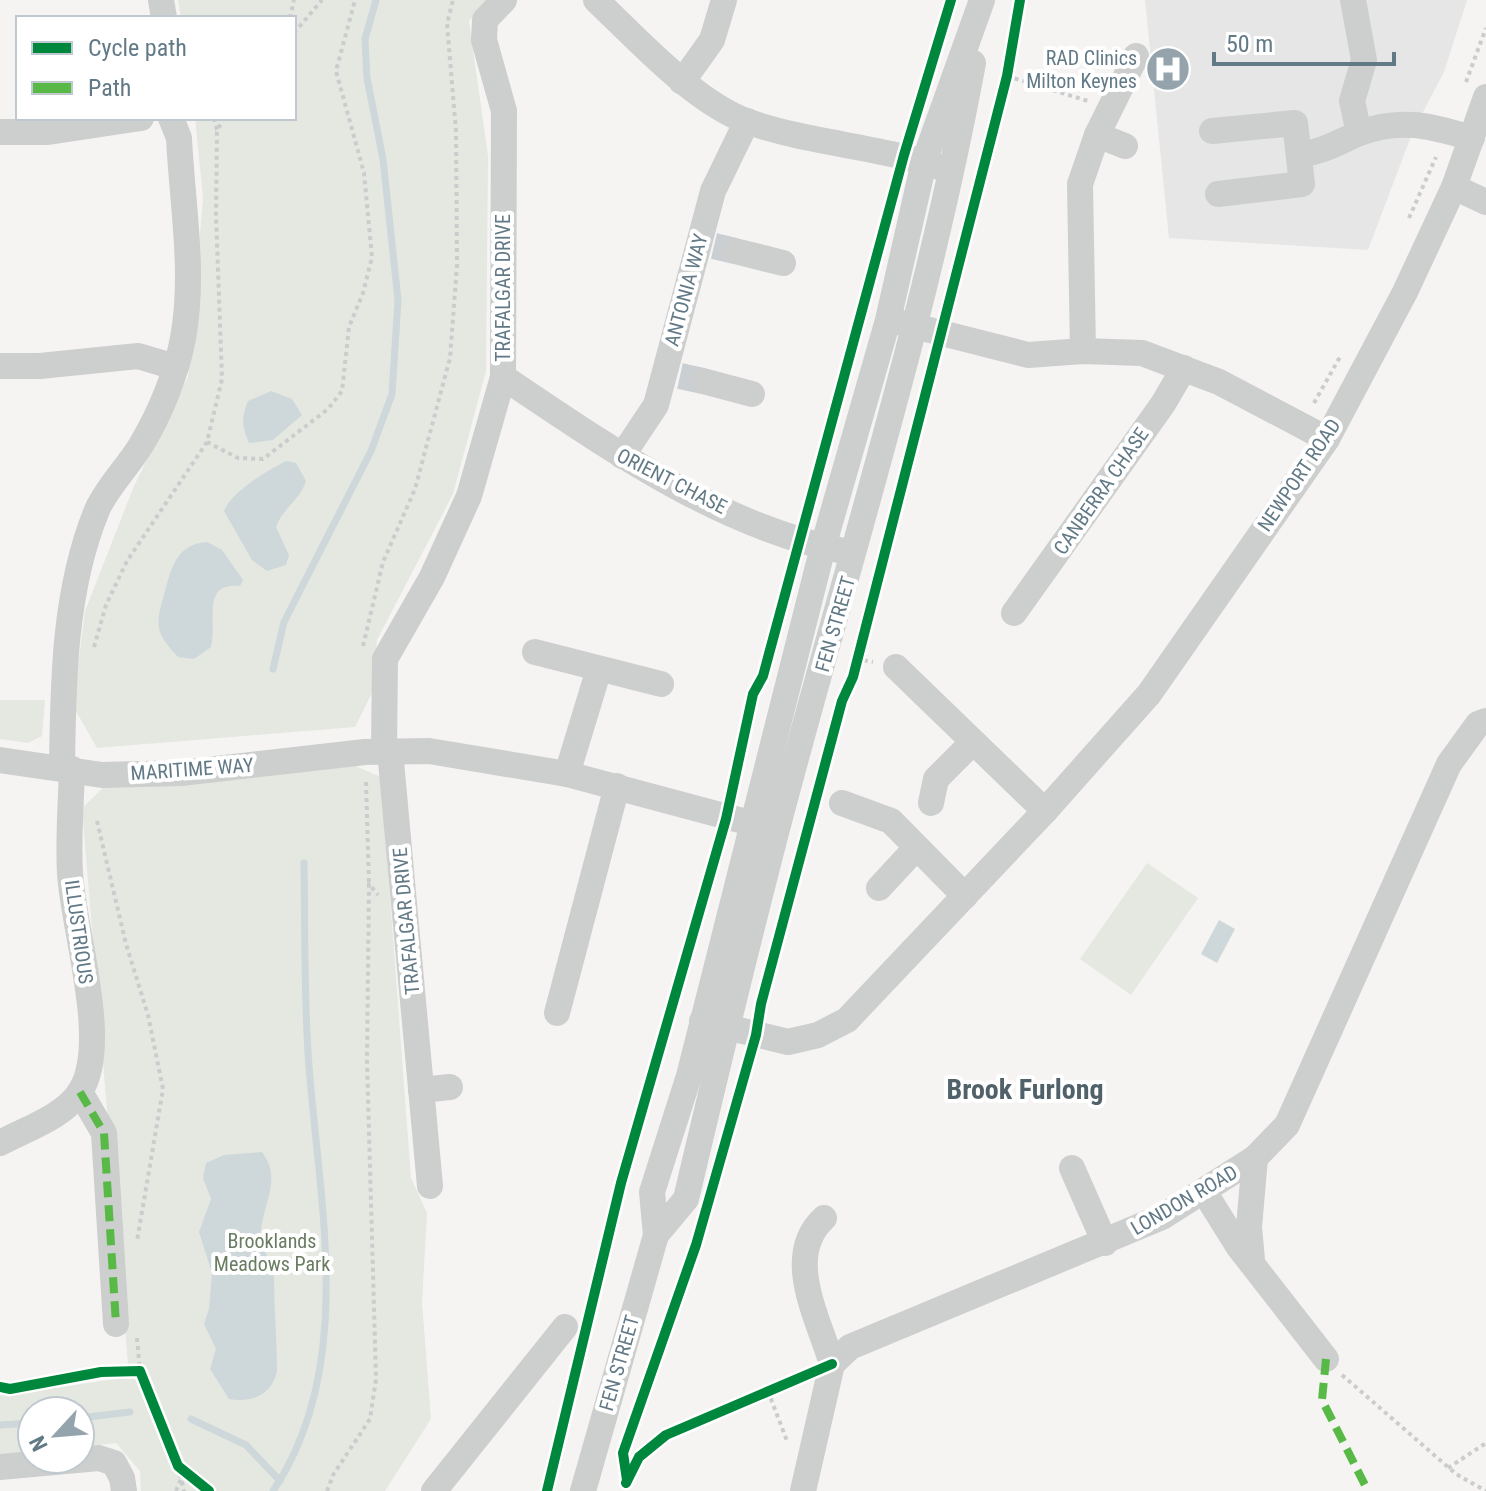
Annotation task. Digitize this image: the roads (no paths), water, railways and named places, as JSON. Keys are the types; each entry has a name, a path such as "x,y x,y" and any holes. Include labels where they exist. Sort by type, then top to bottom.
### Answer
{"street":[{"name":"TRAFALGAR DRIVE","path":"430,1186 406,927 380,752 385,659 432,577 469,496 503,377 504,111 484,40 485,20 504,0"},
{"path":"596,0 682,82 747,121 924,162 953,172"},
{"path":"682,82 712,40 724,0"},
{"name":"FEN STREET","path":"656,1235 686,1199 729,1028 764,827 823,547 888,320 924,162 984,0"},
{"name":"FEN STREET","path":"583,1491 656,1235 652,1192 689,1076 702,1021 855,554 916,327 953,172 984,0"},
{"path":"1353,0 1364,60 1352,101 1359,133"},
{"path":"1083,351 1080,184 1097,135 1136,56"},
{"name":"NEWPORT ROAD","path":"702,1021 788,1042 818,1035 847,1020 1045,811 1149,694 1327,439 1405,292 1454,187 1459,135 1474,93"},
{"path":"0,132 48,132 128,120"},
{"name":"ILLUSTRIOUS","path":"80,1092 93,1065 81,933 70,875 68,629 98,508 143,443 175,367 183,337 187,285 179,138 172,120"},
{"name":"ANTONIA WAY","path":"622,456 656,405 682,377 716,247 713,191 747,121"},
{"path":"1299,155 1322,152 1359,133 1410,122 1459,135"},
{"path":"1212,131 1295,123 1302,184 1218,194"},
{"path":"1097,135 1125,146"},
{"path":"1454,187 1486,202"},
{"path":"716,247 783,263"},
{"path":"888,320 1028,355 1083,351 1142,353 1184,368 1327,439"},
{"path":"0,366 40,366 138,356 175,367"},
{"name":"CANBERRA CHASE","path":"1014,613 1139,439 1184,368"},
{"name":"ORIENT CHASE","path":"503,377 622,456 708,502 823,547 855,554"},
{"path":"682,377 752,394"},
{"path":"535,652 661,684"},
{"path":"896,667 1045,811"},
{"path":"567,774 599,669"},
{"name":"LONDON ROAD","path":"832,1364 850,1347 1105,1243 1205,1193 1255,1158 1287,1125 1449,764 1478,724 1486,721"},
{"path":"931,803 936,779 973,742"},
{"name":"MARITIME WAY","path":"0,760 102,775 181,773 380,752 429,751 567,774 764,827"},
{"path":"557,1013 617,786"},
{"path":"842,803 891,821 965,896"},
{"path":"879,888 916,848"},
{"path":"421,1090 450,1087"},
{"path":"0,1143 65,1108 80,1092 104,1133 126,1327"},
{"path":"1252,1260 1249,1227 1255,1158"},
{"path":"1072,1168 1105,1243"},
{"path":"1205,1193 1238,1246 1252,1260 1326,1359"},
{"path":"803,1491 832,1364 802,1266 809,1232 824,1218"},
{"path":"434,1491 565,1327"},
{"path":"0,1467 99,1458 114,1463 122,1478 124,1491"}],"waterway":[{"path":"273,669 284,622 371,451 392,394 398,300 383,159 367,78 365,39 376,0"},
{"path":"273,1491 300,1441 316,1389 324,1334 324,1220 307,1028 304,863"},
{"path":"96,1416 130,1412"},
{"path":"191,1419 246,1445 280,1481"},
{"path":"0,1425 16,1424"}],"tunnel":[{"path":"714,246 735,251"},
{"path":"680,376 703,381"}],"place":[{"name":"RAD Clinics Milton Keynes","path":"1168,69"}],"district":[{"name":"Brook Furlong","path":"1025,1089"}],"park label":[{"name":"Brooklands Meadows Park","path":"272,1252"}]}
